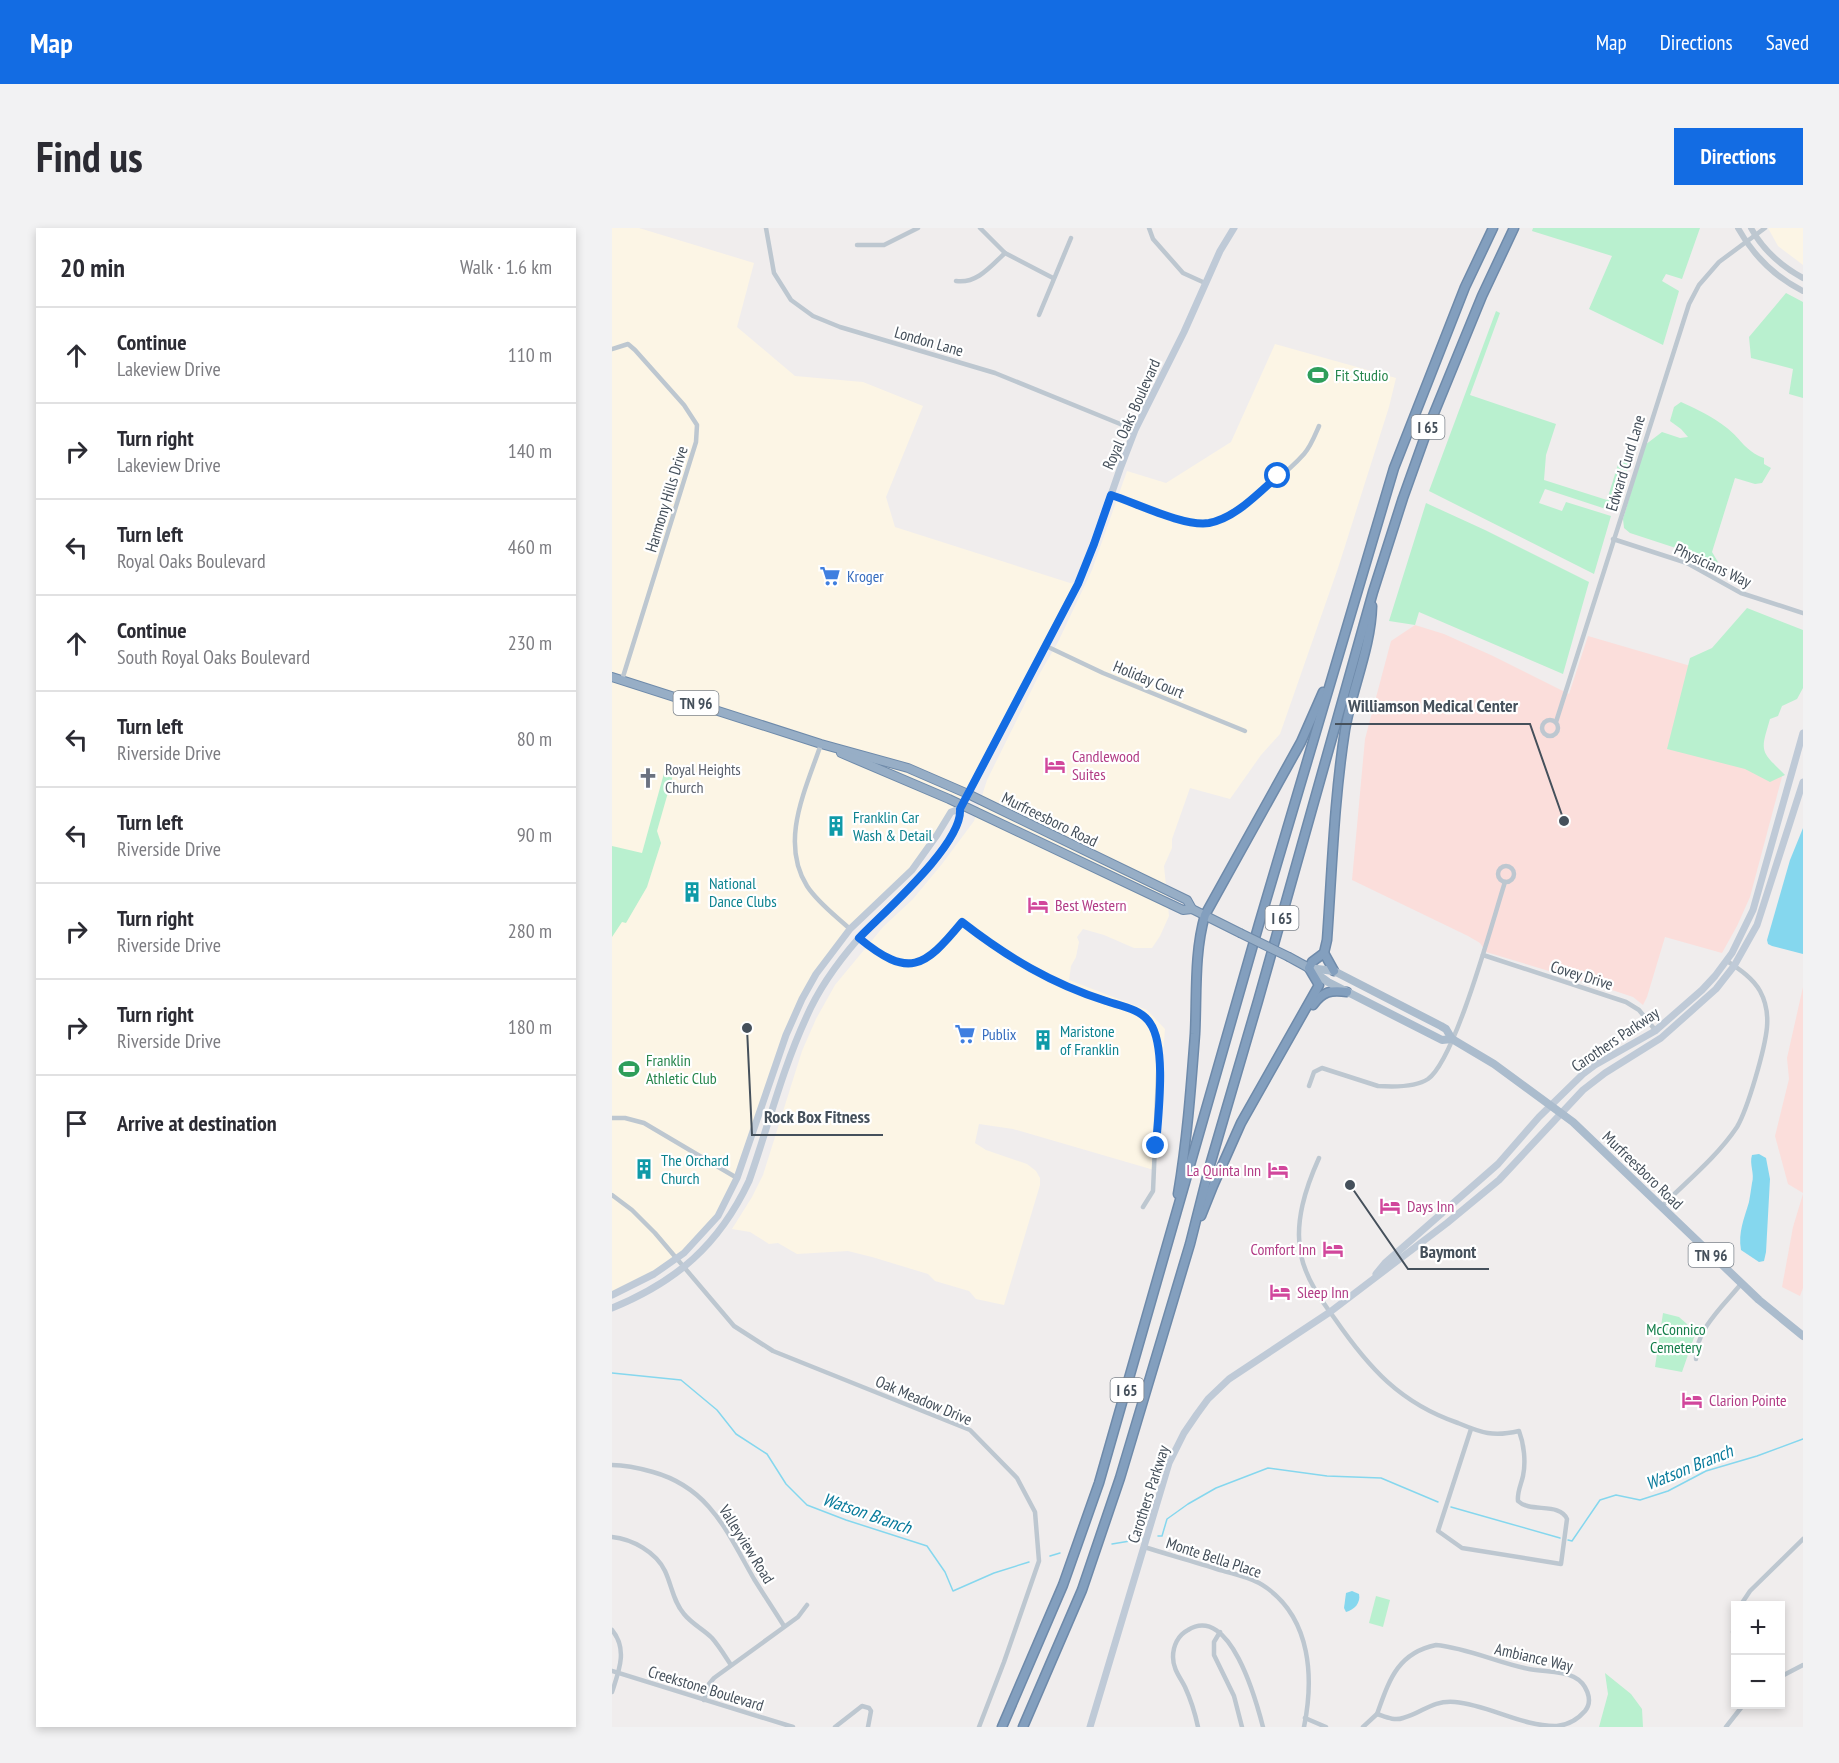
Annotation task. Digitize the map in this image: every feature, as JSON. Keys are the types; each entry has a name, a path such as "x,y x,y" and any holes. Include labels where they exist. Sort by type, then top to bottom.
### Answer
{"highway":[{"name":"I 65","path":"1002,1727 1063,1584 1099,1483 1351,609 1394,468 1465,286 1493,228"},
{"name":"I 65","path":"1023,1727 1055,1656 1104,1530 1190,1245 1210,1165 1262,990 1373,592 1403,498 1428,428 1482,296 1514,228"},
{"path":"1190,1245 1241,1124 1319,985 1309,968 1312,962 1324,953 1327,940 1339,771 1352,699 1372,623 1373,592"},
{"path":"1172,1233 1186,1146 1195,1034 1199,934 1204,915 1301,742 1321,698 1351,609"},
{"name":"Murfreesboro Road","path":"612,677 820,744 908,768 968,794 1187,900 1192,909"},
{"name":"Murfreesboro Road","path":"820,744 1183,910 1192,909 1309,968"},
{"path":"1324,953 1334,971"},
{"path":"1306,1011 1324,992 1332,990 1347,992"}],"main road":[{"name":"Royal Oaks Boulevard","path":"960,807 1078,584 1136,430 1184,332 1220,251 1234,228"},
{"name":"Carothers Parkway","path":"1371,1281 1385,1263 1498,1164 1552,1105 1595,1065 1655,1031 1702,990 1726,961 1753,910 1803,733"},
{"name":"Carothers Parkway","path":"1090,1727 1172,1457 1184,1433 1208,1399 1229,1379 1330,1312 1462,1211 1499,1180 1594,1081 1661,1038 1704,1002 1734,966 1757,925 1803,782"},
{"path":"612,1295 654,1274 676,1259 694,1244 718,1216 737,1178 782,1045 802,999 830,954 850,930 907,876 925,853 951,812 960,807 960,817 935,858 900,898 859,938 827,980 806,1017 749,1181 739,1203 717,1235 684,1268 637,1298 612,1308"},
{"path":"850,930 859,938"},
{"name":"Murfreesboro Road","path":"1309,968 1334,971 1446,1029 1452,1039 1494,1064 1562,1112 1741,1284 1803,1336"},
{"name":"Murfreesboro Road","path":"1309,968 1328,982 1442,1040 1452,1039"}],"street":[{"name":"London Lane","path":"766,228 774,273 791,300 813,316 850,330 995,372 1136,430"},
{"path":"857,245 884,245 918,228"},
{"path":"980,228 1005,253 1053,278"},
{"path":"1149,228 1153,238 1183,273 1205,283"},
{"path":"1738,228 1746,242 1773,271 1803,291"},
{"path":"1751,228 1770,254 1803,278"},
{"name":"Edward Curd Lane","path":"1556,722 1689,304 1706,276 1719,262 1765,228"},
{"path":"1039,315 1071,238"},
{"path":"956,281 966,283 979,276 1005,253"},
{"name":"Harmony Hills Drive","path":"612,349 628,344 635,350 684,405 697,424 696,442 622,680"},
{"path":"1111,495 1173,517 1191,522 1209,523 1233,513 1304,454 1318,426"},
{"name":"Physicians Way","path":"1613,539 1687,563 1741,593 1803,613"},
{"name":"Holiday Court","path":"1046,646 1103,673 1245,731"},
{"path":"820,744 796,821 795,857 807,887 850,930"},
{"path":"1309,1086 1314,1072 1322,1068 1378,1086 1404,1085 1426,1080 1438,1068 1452,1039 1483,955 1504,882"},
{"path":"859,938 883,957 898,963 909,964 930,957 940,949 962,922 1010,957 1041,975 1145,1017 1156,1034 1159,1053 1153,1191 1143,1207"},
{"name":"Covey Drive","path":"1483,955 1626,1002 1639,1010 1661,1038"},
{"path":"1661,1207 1727,1140 1737,1126 1748,1102 1767,1027 1767,1010 1760,990 1753,981 1726,961"},
{"path":"612,1118 625,1118 644,1123 737,1178"},
{"path":"1319,1158 1305,1193 1300,1216 1300,1252 1311,1282 1365,1360 1410,1401 1439,1417 1472,1429 1499,1436 1519,1431 1523,1442 1524,1474 1518,1501 1526,1506 1560,1511 1565,1515 1567,1519 1562,1564 1462,1548 1438,1532 1472,1429"},
{"name":"Oak Meadow Drive","path":"612,1195 643,1221 734,1326 773,1351 970,1430 1017,1478 1035,1512 1039,1561 979,1727"},
{"path":"1454,1203 1462,1211"},
{"path":"1696,1359 1696,1349 1707,1324 1741,1284"},
{"name":"Valleyview Road","path":"612,1465 661,1474 683,1484 703,1498 727,1530 784,1626"},
{"path":"612,1537 630,1540 656,1558 665,1570 674,1599 683,1613 712,1639 731,1665"},
{"path":"1743,1601 1750,1591 1803,1539"},
{"name":"Monte Bella Place","path":"1144,1547 1248,1579 1266,1587 1289,1609 1299,1626 1307,1664 1309,1688 1304,1727"},
{"path":"704,1700 709,1684 714,1678 798,1617 807,1605"},
{"path":"1198,1727 1195,1712 1175,1670 1173,1656 1180,1635 1200,1625 1212,1627 1220,1632 1235,1653 1250,1684 1263,1727"},
{"path":"612,1630 618,1637 621,1648 621,1664 615,1672 612,1692"},
{"path":"1220,1632 1214,1642 1214,1655 1234,1696 1242,1727"},
{"name":"Ambiance Way","path":"1363,1727 1377,1714 1390,1680 1404,1659 1422,1648 1436,1646 1452,1647 1501,1663 1575,1677 1585,1686 1589,1698 1587,1709 1577,1719 1559,1726 1542,1725 1455,1702 1433,1704 1404,1718 1392,1719 1377,1714"},
{"path":"1785,1674 1803,1665"},
{"name":"Creekstone Boulevard","path":"615,1672 793,1727"},
{"path":"835,1727 862,1706 871,1711 868,1727"},
{"path":"1726,1727 1740,1709"},
{"path":"1305,1718 1326,1727"}],"shaded area":[{"path":"612,228 639,228 754,263 737,327 795,376 863,382 923,406 886,497 895,527 1078,584 972,785 956,803 925,853 850,929 802,999 737,1178 708,1229 654,1274 612,1295"},
{"path":"1768,228 1803,228 1803,265 1778,246"},
{"path":"1275,344 1396,378 1339,565 1280,734 1261,755 1230,799 1190,788 1172,839 1172,848 1164,866 1169,916 1152,948 1134,948 1083,929 1077,937 1079,942 1069,980 1147,1010 1165,1029 1154,1170 1013,1129 979,1124 975,1143 986,1150 1027,1164 1036,1171 1040,1178 1040,1185 1004,1305 976,1299 969,1291 935,1281 928,1274 872,1257 848,1251 797,1254 778,1243 769,1244 750,1232 732,1229 763,1175 802,1051 835,985 883,927 913,899 974,821 987,780 1092,570 1127,471 1166,483 1231,442"},
{"path":"1415,625 1444,634 1569,694 1588,636 1694,667 1672,741 1783,773 1750,897 1722,953 1665,937 1643,1005 1633,997 1486,952 1480,943 1468,936 1352,880 1365,739 1391,641"},
{"path":"1803,987 1803,1193 1788,1184 1775,1136 1789,1079 1787,1058"},
{"path":"1803,1194 1803,1288 1800,1296 1782,1287 1793,1227"}],"green space":[{"path":"1533,228 1700,228 1682,279 1666,274 1662,281 1679,291 1663,345 1589,309 1612,256 1532,231"},
{"path":"1786,293 1803,302 1803,398 1789,394 1793,369 1751,358 1749,337"},
{"path":"1496,311 1500,313 1470,395 1556,424 1546,455 1544,480 1607,500 1620,458 1630,462 1612,511 1545,489 1539,503 1562,511 1566,502 1611,516 1594,574 1429,491"},
{"path":"1681,402 1722,424 1748,449 1764,458 1764,464 1771,468 1762,483 1755,484 1735,478 1712,552 1721,567 1718,570 1688,552 1630,533 1624,528 1623,519 1645,445 1662,432 1680,438 1688,437 1670,421 1674,407"},
{"path":"1426,503 1589,582 1563,674 1419,612 1415,625 1389,621"},
{"path":"1747,608 1803,630 1803,688 1797,699 1782,706 1778,716 1770,719 1765,739 1764,750 1785,775 1770,782 1745,769 1667,749 1690,658 1712,648"},
{"path":"666,766 675,768 657,831 661,843 647,887 626,923 622,922 612,937 612,846 642,853"},
{"name":"McConnico Cemetery","path":"1663,1313 1679,1317 1696,1332 1682,1372 1655,1367"},
{"path":"1376,1596 1390,1600 1383,1627 1369,1623"},
{"path":"1605,1673 1631,1694 1642,1709 1643,1727 1599,1727 1608,1694"}],"water":[{"path":"1803,828 1803,954 1772,946 1767,940 1790,860"},
{"path":"1759,1154 1766,1158 1770,1179 1766,1252 1764,1261 1759,1262 1741,1250 1740,1237 1753,1180 1751,1158 1752,1155"},
{"path":"1352,1591 1359,1594 1359,1600 1352,1610 1346,1612 1344,1608 1346,1593"}],"waterway":[{"name":"Watson Branch","path":"612,1373 681,1380 717,1410 736,1434 767,1454 786,1484 807,1505 927,1546 945,1572 953,1591 994,1573 1029,1562"},
{"name":"Watson Branch","path":"1568,1540 1572,1541 1600,1500 1616,1495 1640,1500 1668,1491 1706,1471 1803,1439"},
{"name":"Watson Branch","path":"1158,1536 1162,1536 1167,1519 1188,1504 1216,1488 1268,1468 1327,1476 1381,1478 1438,1502"},
{"name":"Watson Branch","path":"1451,1507 1560,1538"},
{"name":"Watson Branch","path":"1112,1544 1142,1539"},
{"name":"Watson Branch","path":"1050,1556 1060,1553"}],"place":[{"name":"Fit Studio","path":"1318,375"},
{"name":"Kroger","path":"830,576"},
{"name":"Candlewood Suites","path":"1055,765"},
{"name":"Royal Heights Church","path":"648,778"},
{"name":"Williamson Medical Center","path":"1564,821"},
{"name":"Franklin Car Wash & Detail","path":"836,826"},
{"name":"National Dance Clubs","path":"692,892"},
{"name":"Best Western","path":"1038,905"},
{"name":"Rock Box Fitness","path":"747,1028"},
{"name":"Publix","path":"965,1034"},
{"name":"Maristone of Franklin","path":"1043,1040"},
{"name":"Franklin Athletic Club","path":"629,1069"},
{"name":"The Orchard Church","path":"644,1169"},
{"name":"La Quinta Inn","path":"1278,1170"},
{"name":"Baymont","path":"1350,1185"},
{"name":"Days Inn","path":"1390,1206"},
{"name":"Comfort Inn","path":"1333,1249"},
{"name":"Sleep Inn","path":"1280,1292"},
{"name":"Clarion Pointe","path":"1692,1400"}],"route":[{"path":"1156,1146 1159,1053 1156,1034 1145,1017 1041,975 1010,957 962,922 940,949 930,957 909,964 898,963 883,957 859,938 921,875 947,840 960,817 960,809 1078,584 1111,495 1173,517 1191,522 1209,523 1232,513 1278,476"}]}
